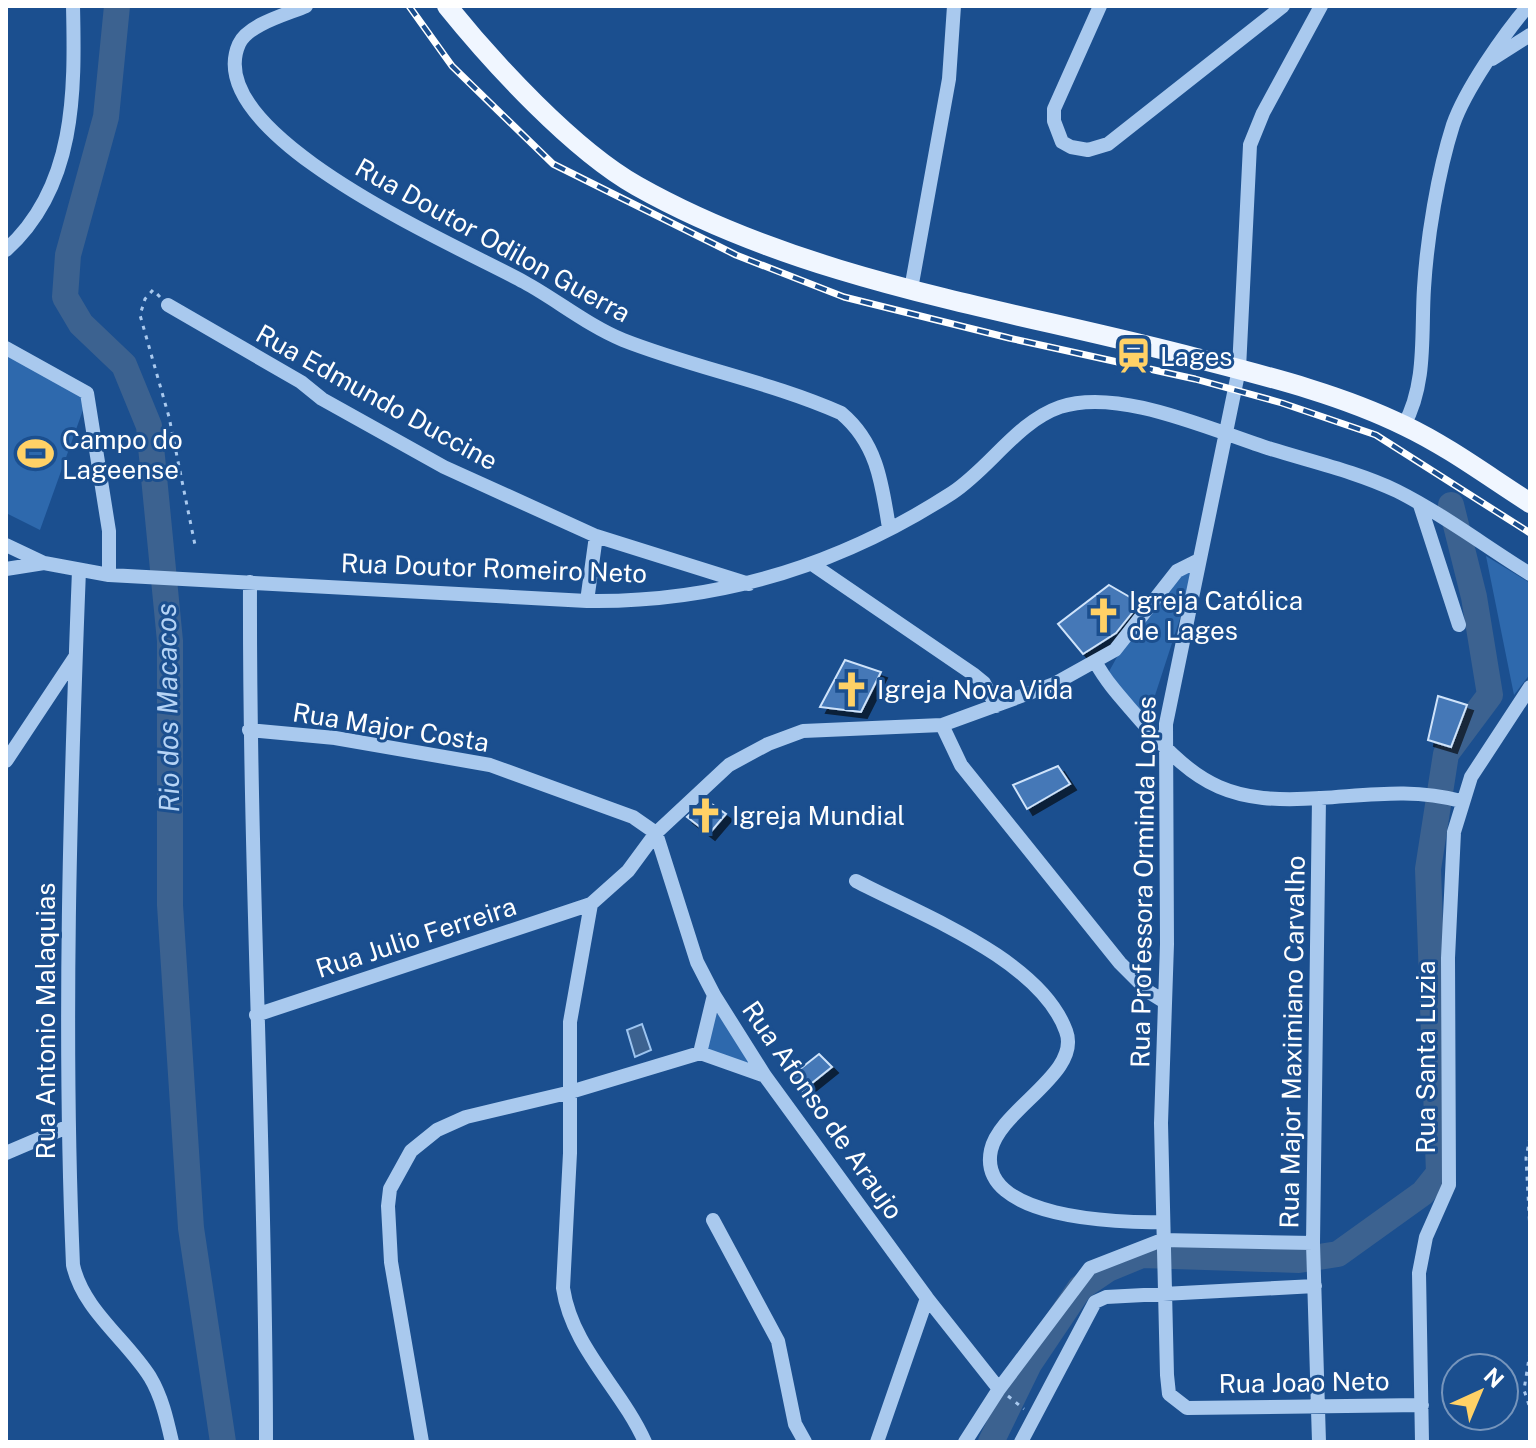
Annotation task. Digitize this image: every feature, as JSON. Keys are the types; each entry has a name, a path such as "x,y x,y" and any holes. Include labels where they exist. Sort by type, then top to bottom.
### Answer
{"main road":[{"path":"447,6 518,85 607,166 635,185 743,234 911,289 1239,369 1355,405 1404,425 1530,503"}],"street":[{"path":"6,250 44,201 67,143 73,6"},
{"name":"Rua Doutor Odilon Guerra","path":"306,6 249,32 239,44 237,81 245,99 281,140 326,175 526,283 603,330 841,413 866,439 874,455 889,528"},
{"path":"911,289 949,79 954,6"},
{"path":"1100,6 1054,109 1054,121 1062,142 1081,150 1108,144 1283,6"},
{"path":"1225,434 1239,369 1250,145 1263,113 1321,6"},
{"path":"1404,425 1419,389 1426,266 1453,125 1465,99 1528,6"},
{"path":"1491,59 1530,35"},
{"name":"Rua Edmundo Duccine","path":"168,305 301,382 322,399 444,467 596,536 749,585"},
{"path":"6,348 87,393 109,531 109,575"},
{"name":"Rua Doutor Romeiro Neto","path":"44,563 109,575 587,601 653,599 749,585 812,564 889,528 952,493 1040,416 1062,406 1080,403 1129,406 1376,482 1420,505 1530,574"},
{"name":"Rua Professora Orminda Lopes","path":"1187,1408 1169,1394 1162,1245 1165,749 1172,683 1225,434"},
{"path":"1420,505 1459,625"},
{"path":"587,601 596,536"},
{"path":"6,545 44,563"},
{"path":"645,1442 595,1366 566,1308 563,1288 570,1153 567,1093 570,1022 591,904 628,871 656,833 729,765 780,739 829,727 942,725 996,706 1096,663 1124,641 1177,571 1199,560"},
{"path":"6,569 44,563"},
{"path":"812,564 973,674 984,683 996,706"},
{"name":"Rua Antonio Malaquias","path":"79,570 67,1127 73,1265 77,1284 151,1379 166,1412 172,1442"},
{"path":"250,582 249,730 266,1315 266,1442"},
{"path":"6,761 75,656"},
{"path":"1096,663 1165,749 1198,777 1228,793 1247,797 1319,798 1400,791 1456,800"},
{"name":"Rua Santa Luzia","path":"1422,1442 1421,1262 1426,1237 1444,1203 1449,1185 1450,880 1456,800 1530,687"},
{"path":"942,725 961,765 1070,901 1134,979 1165,1002"},
{"name":"Rua Major Costa","path":"249,730 335,738 490,765 624,813 656,833"},
{"name":"Rua Major Maximiano Carvalho","path":"1319,798 1313,1249 1319,1442"},
{"name":"Rua Afonso de Araujo","path":"656,833 688,936 714,995 765,1076 927,1298 1002,1391"},
{"path":"856,881 1011,966 1048,1000 1067,1032 1068,1049 1061,1065 999,1131 991,1150 996,1182 1009,1194 1038,1208 1119,1223 1162,1222"},
{"name":"Rua Julio Ferreira","path":"256,1015 591,904"},
{"path":"700,1053 714,995"},
{"path":"422,1442 391,1262 388,1206 390,1189 411,1151 437,1130 466,1117 567,1093 700,1053 765,1076"},
{"path":"6,1153 67,1127"},
{"path":"713,1220 778,1341 795,1424 805,1442"},
{"path":"965,1442 1090,1268 1162,1245 1313,1249"},
{"path":"1021,1442 1095,1302 1164,1286 1315,1279"},
{"path":"877,1442 927,1298"},
{"name":"Rua Joao Neto","path":"1187,1408 1422,1405"}],"path":[{"path":"168,305 153,290 145,299 140,315 169,417 195,545"},
{"path":"1530,1137 1526,1158 1530,1231"},
{"path":"1530,1352 1524,1390 1530,1408"},
{"path":"1002,1391 1026,1411"}],"shaded area":[{"name":"Campo do Lageense","path":"6,353 88,396 40,530 6,513"},
{"path":"1486,556 1530,583 1530,674 1514,695"},
{"path":"1199,560 1147,720 1106,677 1145,606"},
{"path":"713,1008 760,1070 706,1053"},
{"path":"642,1024 651,1050 635,1057 627,1030"}],"building":[{"name":"Igreja Católica de Lages","path":"1109,585 1140,603 1116,633 1083,654 1058,624"},
{"name":"Igreja Nova Vida","path":"845,660 881,672 861,712 820,707"},
{"path":"1438,696 1467,705 1451,747 1428,740"},
{"path":"1058,766 1070,784 1027,809 1013,785"},
{"name":"Igreja Mundial","path":"706,800 726,814 709,834 687,817"},
{"path":"819,1054 832,1067 802,1091 790,1077"}],"waterway":[{"name":"Rio dos Macacos","path":"117,6 106,117 68,255 65,297 81,324 124,365 149,426 170,641 170,905 191,1228 223,1442"},
{"path":"991,1442 1029,1364 1080,1288 1108,1269 1142,1255 1299,1260 1338,1254 1423,1193 1439,1173 1428,869 1446,754 1490,695 1474,597 1451,505"}],"railway":[{"path":"409,6 452,66 553,164 736,255 844,297 1195,379 1282,403 1376,435 1530,533"}],"place":[{"name":"Lages","path":"1134,356"},
{"name":"Campo do Lageense","path":"36,454"},
{"name":"Igreja Católica de Lages","path":"1103,615"},
{"name":"Igreja Nova Vida","path":"851,689"},
{"name":"Igreja Mundial","path":"706,815"}]}
